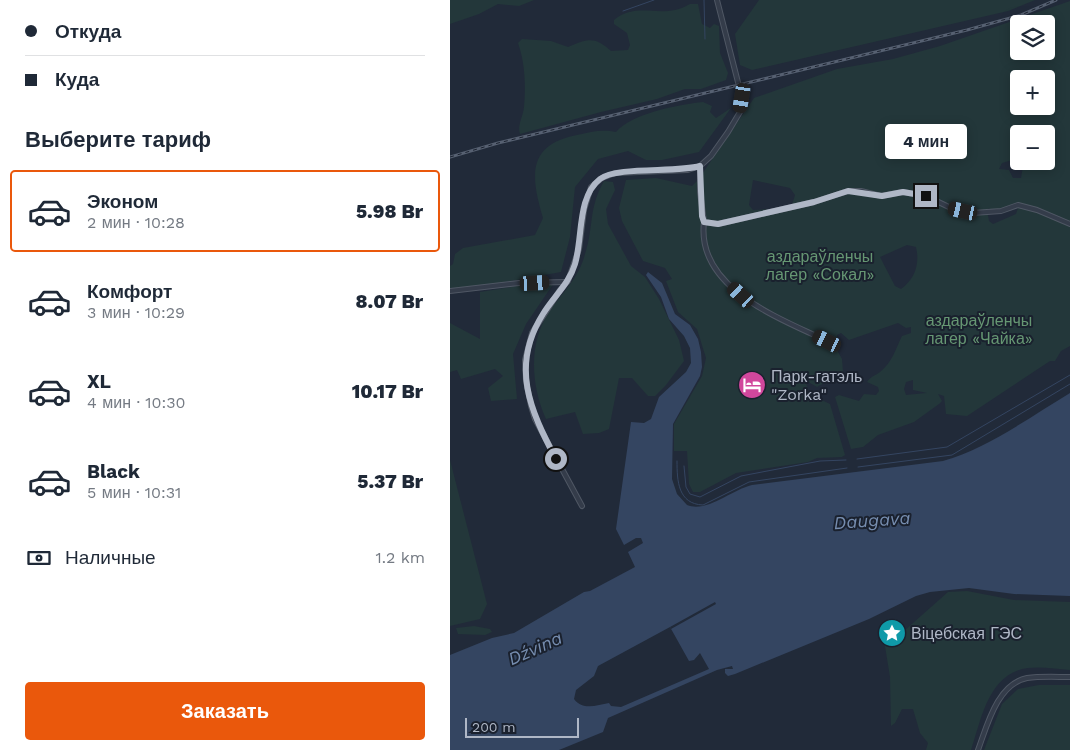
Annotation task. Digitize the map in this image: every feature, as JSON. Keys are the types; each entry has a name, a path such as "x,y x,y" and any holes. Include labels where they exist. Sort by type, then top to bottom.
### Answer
{"street":[{"path":"582,506 535,419 526,381 525,360 532,333 560,290 568,282 579,248 587,196 591,187 602,178 616,173 688,170 700,166 711,156 740,112 742,98 717,0"},
{"path":"700,166 700,192 704,222 702,238 704,248 716,272 741,295 781,320 827,341"},
{"path":"704,222 718,224 814,202 848,191 861,191 882,196 903,192 926,196 953,208 974,213 1001,211 1018,206 1037,210 1070,224"},
{"path":"450,291 519,284 568,282"},
{"path":"978,750 998,701 1007,689 1024,679 1070,677"}],"green space":[{"path":"450,0 534,0 519,6 498,4 479,14 450,24"},
{"path":"759,0 1035,0 1008,11 752,70 740,65 735,34"},
{"path":"1070,1 1070,346 1061,351 1055,361 1050,361 967,416 946,414 944,396 938,394 942,401 914,422 878,435 863,447 851,449 835,397 839,395 859,401 864,394 876,395 879,391 878,387 867,382 888,364 902,336 911,333 911,327 906,328 898,323 849,340 841,333 837,335 838,352 842,359 843,372 817,387 805,380 809,394 830,404 845,455 842,457 817,458 808,462 736,473 700,492 693,492 689,484 687,451 674,451 674,424 702,376 706,358 697,329 678,312 666,281 672,279 665,268 643,261 622,221 619,208 626,180 656,178 692,186 754,98 837,69 893,59 940,46 1010,22 1010,60 1055,60 1055,15 1030,15","holes":["753,180 790,188 795,195 791,208 753,210 749,205","989,208 993,213 1018,208 1016,214 993,224 989,221 987,210","907,245 916,247 917,265 910,281 901,289 895,286 880,257","913,380 913,390 927,393 906,395 904,389 906,382"]},
{"path":"690,4 698,4 702,24 710,28 714,24 719,26 720,53 728,73 726,80 701,89 685,89 657,99 520,134 519,127 524,107 525,91 524,66 518,43 522,39 551,41 568,47 591,40 600,43 611,51 628,50 630,45 627,33 614,24 614,20 632,11 669,11"},
{"path":"703,102 712,106 710,112 716,118 731,108 699,152 662,160 646,160 628,151 598,159 575,187 570,237 561,272 471,288 450,289 450,266 453,264 455,254 463,248 535,235 543,218 536,189 536,165 548,146 560,140 582,134 601,131 616,132 623,125 644,115 681,105"},
{"path":"604,181 613,182 615,190 606,209 608,224 631,266 645,277 659,299 679,340 684,361 655,396 648,396 632,378 619,378 609,429 599,433 583,434 575,412 546,419 537,393 534,365 535,351 542,324 579,271 588,244 593,209"},
{"path":"556,280 526,324 513,354 517,399 491,401 488,388 503,376 495,369 461,379 457,370 450,372 450,323 480,339 480,292"},
{"path":"450,460 487,604 480,619 450,626"},
{"path":"967,591 1014,600 1070,602 1070,670 1031,668 1019,670 1008,675 992,692 982,715 971,750 926,750 928,743 920,733 913,709 902,709 895,723 891,726 890,677 884,640 887,634 904,631 948,592"},
{"path":"474,626 490,629 492,632 485,635 458,634 456,628"},
{"path":"1039,685 1070,685 1070,750 984,750 1002,704 1018,689"}],"water":[{"path":"648,272 662,283 675,314 690,325 698,339 701,352 702,367 700,376 673,424 672,479 677,494 687,505 695,507 711,504 752,485 943,461 992,440 1070,393 1070,596 1014,594 969,588 930,592 916,596 869,619 735,674 728,676 725,673 725,669 733,669 732,666 717,670 608,718 603,732 559,750 450,750 450,655 492,638 514,633 584,592 590,591 635,567 628,552 643,543 641,538 636,538 624,545 616,529 631,422 644,423 651,419 659,397 686,372 691,363 690,348 684,336 669,319 661,297 646,275","holes":["670,627 689,661 694,660 700,653 709,669 621,707 611,706 609,703 586,706 574,699 576,690 594,676 598,666"]}],"pier":[{"path":"715,602 716,604 671,629 670,627"}],"waterway":[{"path":"623,11 654,0"},
{"path":"704,0 705,39"},
{"path":"857,459 947,447 1070,375"},
{"path":"858,467 952,455 1070,384"},
{"path":"684,466 686,487 690,494 700,497 741,476 820,461 846,460"},
{"path":"677,461 679,483 684,496 688,501 703,505 749,482 847,468"}],"railway":[{"path":"450,157 498,143 967,30 1021,15 1056,0"}],"place":[{"name":"Парк-гатэль \"Zorka\"","path":"752,385"},
{"name":"Віцебская ГЭС","path":"892,633"}],"route":[{"path":"556,459 535,419 531,406 526,381 525,360 527,345 543,313 568,282 579,248 587,196 591,187 602,178 616,173 688,170 700,166 702,216 704,222 718,224 814,202 848,191 861,191 882,196 903,192 926,196"}],"park label":[{"name":"аздараўленчы лагер «Сокал»","path":"820,265"},
{"name":"аздараўленчы лагер «Чайка»","path":"979,329"}],"water label":[{"name":"Daugava","path":"872,520"},
{"name":"Dźvina","path":"535,648"}]}
